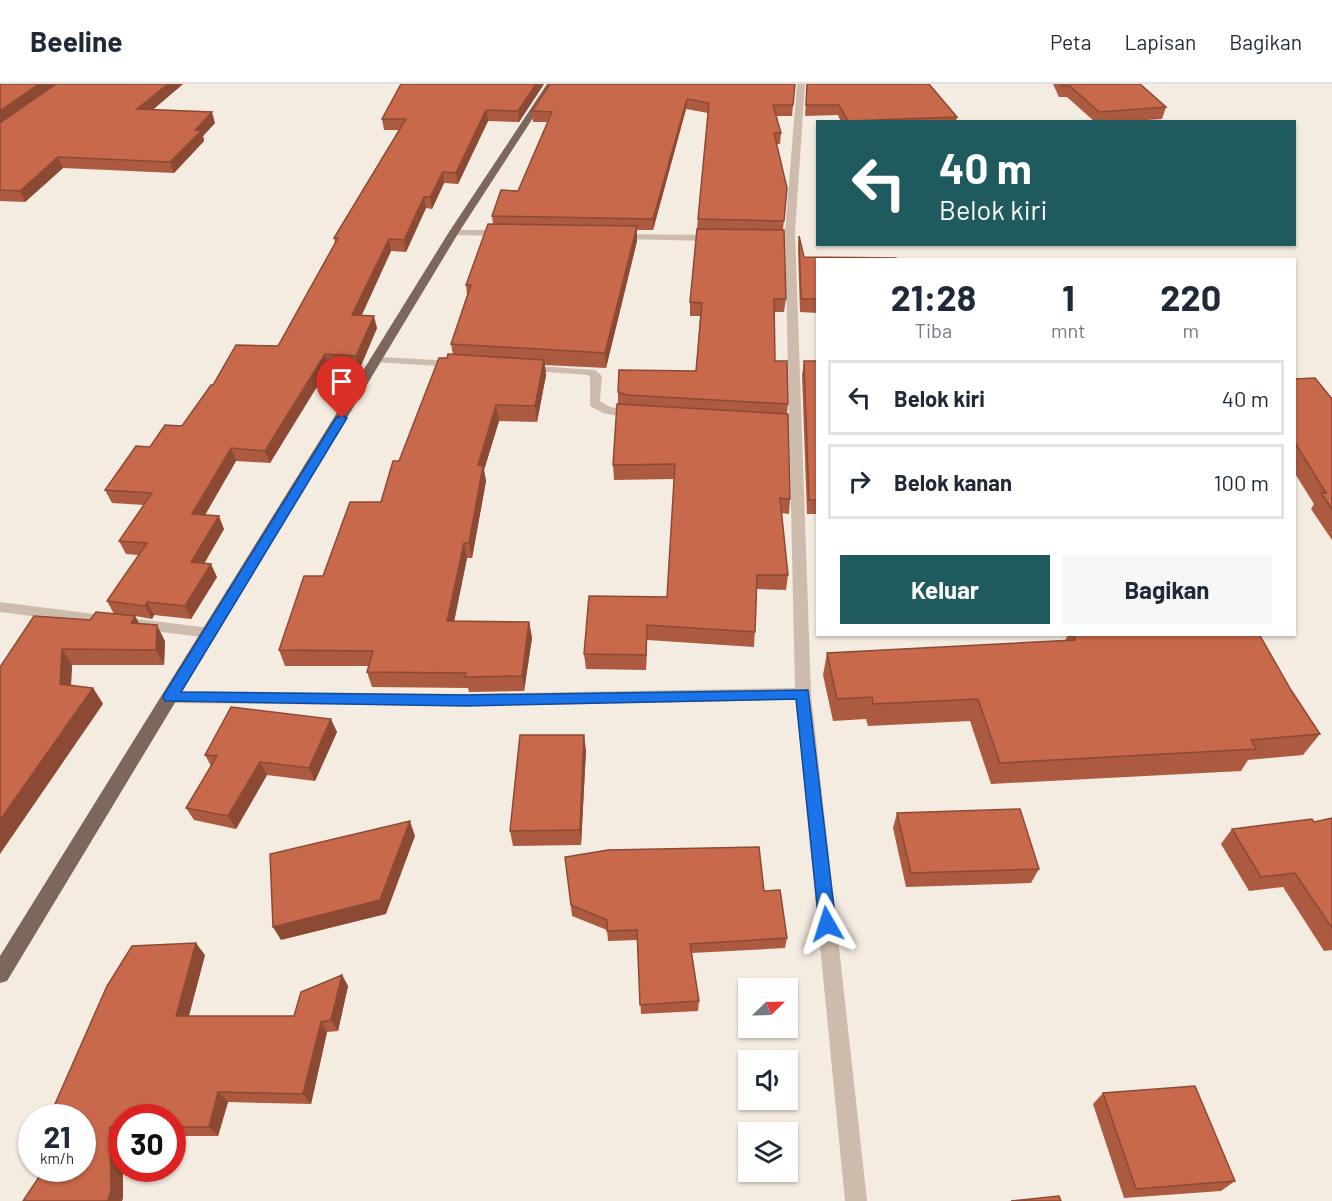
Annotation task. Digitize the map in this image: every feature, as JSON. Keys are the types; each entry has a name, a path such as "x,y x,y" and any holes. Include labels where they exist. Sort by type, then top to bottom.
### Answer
{"main road":[{"path":"0,974 378,360 454,232 551,84"}],"street":[{"path":"797,85 790,232 787,238 791,424 803,694 856,1201"},
{"path":"454,232 512,233"},
{"path":"604,235 728,238"},
{"path":"378,360 473,365"},
{"path":"508,367 591,372 596,376 593,398 596,405 627,415 646,416"},
{"path":"0,607 210,633"},
{"path":"171,697 466,700 803,694"}],"building":[{"path":"0,84 39,84 0,111"},
{"path":"56,84 168,84 137,109 212,112 195,130 201,131 170,162 58,157 20,191 0,190 0,123"},
{"path":"401,84 536,84 518,111 486,110 456,173 443,172 430,197 424,197 404,240 389,239 352,315 374,316 356,356 325,354 265,451 231,448 192,514 219,516 191,562 211,564 185,606 147,602 145,606 107,601 147,543 119,541 152,493 105,490 136,446 150,447 165,425 182,426 213,385 236,345 278,346 338,238 334,238 406,119 382,119"},
{"path":"550,84 795,84 793,105 773,105 781,133 774,133 787,188 784,221 698,219 709,103 687,99 653,219 492,216 501,190 518,191 552,112 532,111"},
{"path":"807,84 929,84 957,117 847,120 839,105 806,105"},
{"path":"1060,84 1140,84 1166,107 1099,112 1070,86"},
{"path":"488,224 637,226 605,353 451,344 471,285 466,285"},
{"path":"697,229 784,230 786,299 774,299 775,361 787,361 788,404 627,395 618,392 619,370 696,371 702,303 690,302"},
{"path":"799,236 804,257 896,258 816,258 816,299 801,299"},
{"path":"448,354 544,360 535,406 496,405 478,465 483,466 469,543 464,543 447,621 529,622 522,676 465,677 466,673 367,672 373,651 279,650 304,576 323,576 350,502 381,502 393,461 399,461 439,358 447,358"},
{"path":"804,361 816,361 816,500 809,500"},
{"path":"1315,378 1332,399 1332,509 1321,493 1326,493 1296,444 1296,379"},
{"path":"617,404 788,414 790,499 780,498 788,575 757,575 755,632 647,625 646,655 584,654 589,596 667,597 675,464 613,465"},
{"path":"96,612 135,616 131,623 157,625 156,650 62,649 60,684 93,688 0,820 0,667 34,616 90,620"},
{"path":"1074,636 1260,636 1291,690 1320,734 1251,740 1256,749 1000,763 978,699 873,704 872,697 837,699 827,653 1075,640"},
{"path":"231,707 331,719 309,768 260,762 228,816 186,808 217,756 205,755"},
{"path":"520,735 584,735 580,830 510,831"},
{"path":"1020,809 1039,869 911,873 897,813"},
{"path":"1332,818 1332,928 1295,873 1261,877 1232,829 1312,819 1314,822"},
{"path":"410,821 380,900 273,927 270,854"},
{"path":"759,847 764,891 780,890 787,938 690,944 699,1001 640,1005 637,930 607,931 607,920 571,905 565,857 608,850"},
{"path":"196,943 176,1016 294,1016 301,992 342,975 331,1020 321,1022 303,1094 218,1092 209,1127 186,1127 186,1104 108,1104 108,1182 111,1182 111,1190 108,1201 23,1201 36,1182 96,1182 96,1104 55,1104 107,986 132,946"},
{"path":"1195,1086 1235,1181 1136,1189 1103,1093"},
{"path":"1059,1196 1061,1201 1011,1201"}],"route":[{"path":"342,418 171,697 466,700 803,694 827,924"}]}
